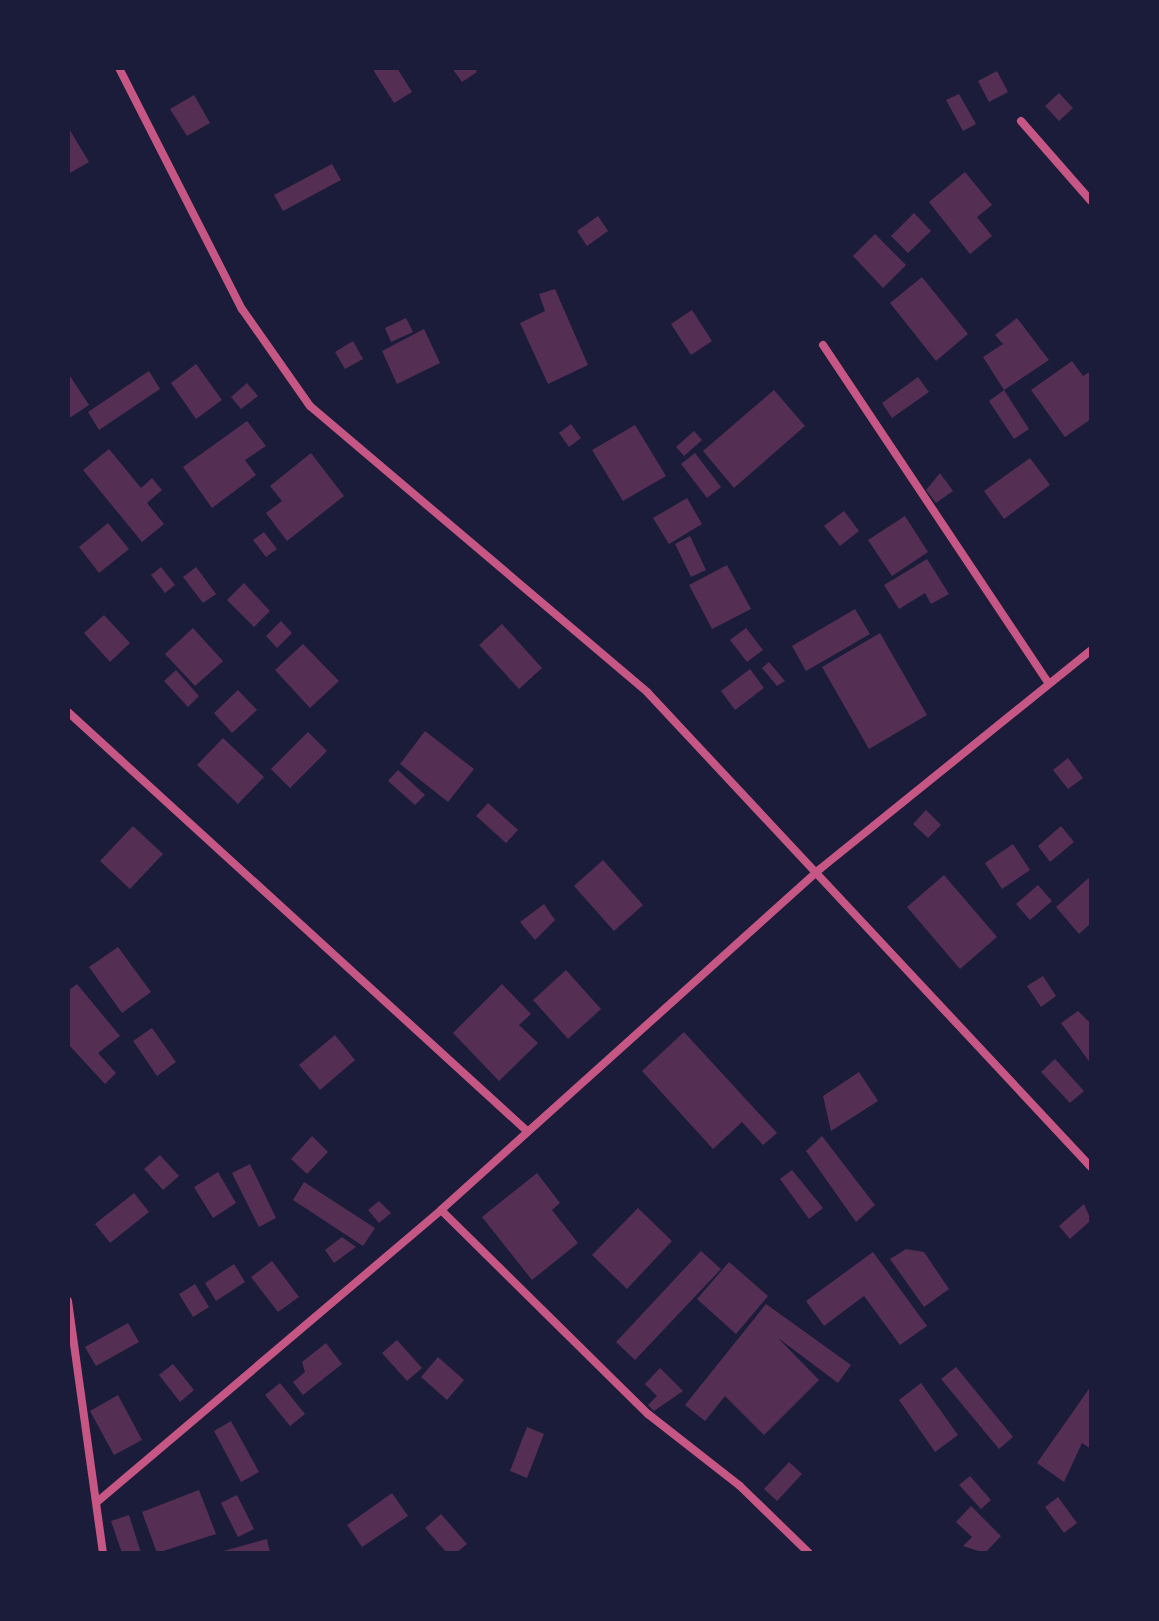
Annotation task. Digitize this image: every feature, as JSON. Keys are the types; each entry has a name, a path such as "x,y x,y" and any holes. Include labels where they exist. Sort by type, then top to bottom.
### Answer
{"street":[{"path":"119,68 242,309 310,406 648,693 820,869 999,1075 1091,1167"},
{"path":"1021,121 1091,201"},
{"path":"823,345 1049,684"},
{"path":"97,1502 441,1210 526,1130 820,869 1091,650"},
{"path":"68,712 526,1130"},
{"path":"441,1210 648,1414 809,1553"},
{"path":"68,1301 103,1553"}],"building":[{"path":"372,68 397,68 412,92 394,103"},
{"path":"452,68 475,68 477,72 462,82"},
{"path":"997,71 1008,92 989,102 978,81"},
{"path":"1059,93 1073,108 1059,121 1045,106"},
{"path":"959,94 976,124 963,131 946,100"},
{"path":"194,95 210,123 187,136 170,109"},
{"path":"68,127 89,162 68,174"},
{"path":"332,164 341,180 283,211 274,195"},
{"path":"965,172 992,205 977,217 992,236 970,254 929,202"},
{"path":"914,213 931,231 908,253 891,236"},
{"path":"598,216 608,231 587,246 577,231"},
{"path":"875,234 906,265 883,288 853,256"},
{"path":"922,277 968,334 936,361 890,303"},
{"path":"555,289 588,365 548,384 520,323 545,311 539,294"},
{"path":"692,310 712,341 691,355 671,324"},
{"path":"406,318 413,332 391,342 385,328"},
{"path":"1017,318 1049,360 1004,390 983,357 1003,344 995,335"},
{"path":"424,329 440,363 397,384 382,351"},
{"path":"353,341 363,359 345,369 335,352"},
{"path":"1072,361 1083,376 1091,371 1091,419 1065,437 1031,390"},
{"path":"196,364 222,400 196,419 171,383"},
{"path":"149,371 160,389 99,430 88,412"},
{"path":"68,373 89,405 68,419"},
{"path":"918,377 929,392 892,418 882,403"},
{"path":"247,383 258,396 241,409 231,397"},
{"path":"774,390 805,426 734,488 703,451"},
{"path":"1004,390 1029,429 1014,439 989,401"},
{"path":"247,421 266,446 245,460 256,475 212,508 183,467"},
{"path":"571,424 581,438 569,447 559,433"},
{"path":"635,425 666,476 623,501 592,450"},
{"path":"694,431 702,440 684,456 676,447"},
{"path":"109,449 141,488 152,478 162,490 147,503 164,524 142,542 83,470"},
{"path":"311,453 344,496 287,541 266,513 282,501 270,486"},
{"path":"695,453 721,487 707,498 681,464"},
{"path":"1030,458 1050,485 1004,519 984,491"},
{"path":"940,473 953,491 936,503 926,490"},
{"path":"687,498 702,524 669,544 653,518"},
{"path":"844,511 859,531 840,546 824,526"},
{"path":"905,516 928,552 892,576 868,540"},
{"path":"108,523 129,549 99,573 79,547"},
{"path":"264,532 277,549 266,557 253,540"},
{"path":"690,536 706,570 691,577 675,544"},
{"path":"927,559 949,594 931,604 925,593 899,609 884,585"},
{"path":"727,565 751,609 712,629 689,585"},
{"path":"161,567 175,585 165,593 151,575"},
{"path":"196,567 216,594 203,603 183,577"},
{"path":"244,583 270,611 254,627 227,600"},
{"path":"855,609 870,634 806,671 792,646"},
{"path":"104,615 130,643 110,662 84,633"},
{"path":"281,621 292,633 277,648 266,636"},
{"path":"502,624 542,668 519,689 479,645"},
{"path":"193,628 223,661 195,686 165,654"},
{"path":"746,628 763,650 747,662 730,640"},
{"path":"880,633 927,715 869,749 822,667"},
{"path":"303,644 339,681 310,708 275,670"},
{"path":"769,662 785,681 777,686 762,668"},
{"path":"750,669 764,688 735,710 721,691"},
{"path":"176,670 199,696 188,707 164,681"},
{"path":"238,690 257,710 232,733 214,713"},
{"path":"425,731 474,769 448,802 400,764"},
{"path":"308,732 327,751 290,788 271,769"},
{"path":"223,738 264,777 238,804 197,765"},
{"path":"1068,758 1083,778 1068,789 1053,770"},
{"path":"398,770 425,795 415,805 388,781"},
{"path":"488,803 518,830 506,843 476,816"},
{"path":"926,810 941,825 928,838 913,824"},
{"path":"133,826 163,854 130,889 100,861"},
{"path":"1061,826 1074,842 1050,862 1038,846"},
{"path":"1013,844 1030,870 1002,889 985,863"},
{"path":"603,860 643,905 614,931 574,886"},
{"path":"944,875 997,937 960,969 907,907"},
{"path":"1091,876 1091,923 1079,934 1056,907"},
{"path":"1038,885 1052,901 1030,920 1016,904"},
{"path":"544,904 555,920 535,940 520,922"},
{"path":"118,947 151,992 122,1013 89,967"},
{"path":"566,970 601,1009 568,1039 533,1000"},
{"path":"1043,976 1056,996 1041,1007 1027,986"},
{"path":"77,984 120,1036 98,1053 116,1073 105,1084 68,1044 68,991"},
{"path":"502,984 531,1014 519,1025 538,1043 499,1081 453,1033"},
{"path":"1078,1011 1091,1024 1091,1064 1061,1023"},
{"path":"152,1028 176,1062 157,1076 133,1041"},
{"path":"684,1032 777,1133 763,1145 742,1122 713,1149 642,1071"},
{"path":"335,1035 355,1060 320,1090 299,1065"},
{"path":"1055,1059 1084,1091 1070,1103 1041,1072"},
{"path":"859,1072 878,1101 831,1131 823,1096"},
{"path":"312,1136 328,1152 307,1174 291,1159"},
{"path":"822,1136 875,1205 856,1222 806,1151"},
{"path":"160,1155 179,1176 163,1190 144,1169"},
{"path":"250,1164 276,1218 259,1227 232,1173"},
{"path":"792,1170 823,1208 809,1219 780,1179"},
{"path":"218,1172 236,1203 213,1218 194,1187"},
{"path":"537,1173 560,1203 552,1210 578,1243 532,1280 482,1217"},
{"path":"304,1182 375,1228 363,1246 293,1200"},
{"path":"134,1193 149,1212 110,1243 95,1224"},
{"path":"379,1201 391,1213 379,1223 368,1210"},
{"path":"1084,1204 1091,1220 1070,1239 1059,1226"},
{"path":"638,1208 672,1241 627,1289 592,1255"},
{"path":"342,1237 356,1247 334,1263 325,1250"},
{"path":"906,1249 924,1252 949,1289 924,1307 890,1259"},
{"path":"701,1251 721,1269 635,1360 616,1342"},
{"path":"873,1252 927,1326 900,1345 864,1296 824,1326 806,1301"},
{"path":"272,1261 299,1297 278,1312 251,1277"},
{"path":"729,1262 768,1296 736,1334 697,1299"},
{"path":"234,1264 245,1282 216,1301 205,1283"},
{"path":"195,1284 209,1307 193,1317 179,1294"},
{"path":"766,1304 851,1365 838,1383 778,1338 819,1380 764,1435 725,1396 705,1421 685,1405"},
{"path":"128,1323 139,1342 96,1366 85,1347"},
{"path":"397,1340 422,1368 407,1381 382,1353"},
{"path":"326,1343 342,1364 303,1395 293,1382 305,1372 302,1362"},
{"path":"438,1357 464,1380 447,1400 421,1377"},
{"path":"173,1364 194,1390 180,1402 159,1375"},
{"path":"956,1367 1013,1437 999,1449 941,1379"},
{"path":"660,1368 683,1391 654,1411 648,1405 657,1396 645,1384"},
{"path":"280,1383 305,1414 290,1426 265,1395"},
{"path":"921,1383 958,1435 935,1452 899,1400"},
{"path":"1091,1386 1091,1449 1082,1443 1064,1482 1037,1463"},
{"path":"118,1395 142,1440 114,1455 90,1411"},
{"path":"231,1421 259,1472 241,1482 214,1431"},
{"path":"527,1427 544,1434 527,1478 510,1471"},
{"path":"789,1462 802,1474 777,1501 764,1489"},
{"path":"970,1476 991,1500 981,1509 959,1485"},
{"path":"199,1490 216,1534 157,1553 142,1512"},
{"path":"392,1493 408,1516 362,1547 347,1525"},
{"path":"237,1495 254,1529 238,1537 221,1503"},
{"path":"1058,1497 1077,1523 1064,1533 1045,1507"},
{"path":"971,1506 1001,1536 985,1553 963,1546 972,1537 956,1522"},
{"path":"441,1514 467,1544 456,1553 447,1553 425,1528"},
{"path":"129,1515 141,1553 122,1553 111,1521"},
{"path":"267,1539 270,1553 220,1553 220,1552"}]}
